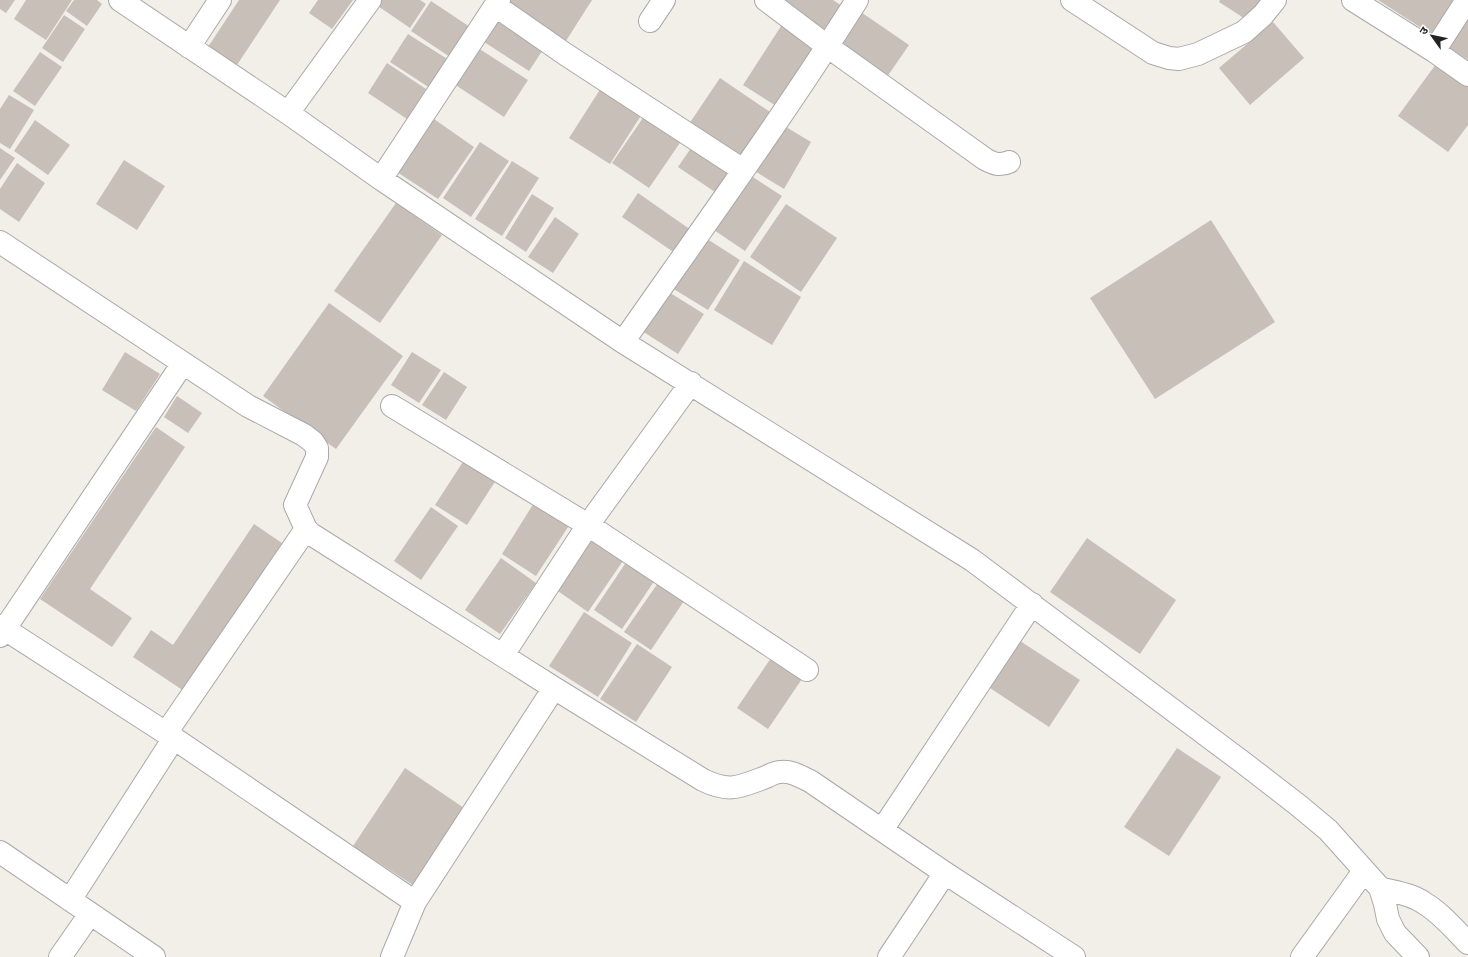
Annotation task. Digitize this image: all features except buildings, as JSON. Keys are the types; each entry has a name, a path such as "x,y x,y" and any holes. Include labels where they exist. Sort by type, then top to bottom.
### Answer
{"street":[{"path":"120,0 288,113 381,180 623,342 972,560 1032,604 1298,805 1328,830 1380,888 1388,919 1395,933 1418,957"},
{"path":"189,47 220,0"},
{"path":"288,113 370,0"},
{"path":"650,21 664,0"},
{"path":"766,0 985,159 994,164 1002,165 1010,162"},
{"path":"623,342 744,170 828,46 857,0"},
{"path":"1072,0 1153,53 1178,59 1198,54 1244,32 1263,15 1275,0"},
{"path":"1353,0 1434,51 1468,75"},
{"path":"1434,51 1467,0"},
{"path":"381,180 497,3 565,54 744,170"},
{"path":"0,242 248,406 304,435 313,442 318,448 317,457 295,505 306,529 311,534 554,688 715,786 726,788 741,786 781,772 790,772 810,781 945,873 1074,957"},
{"path":"183,363 2,630 170,736 415,902"},
{"path":"503,655 588,526 691,384"},
{"path":"392,406 588,526 807,670"},
{"path":"70,900 170,736 306,529"},
{"path":"882,830 1032,604"},
{"path":"392,957 415,902 554,688"},
{"path":"0,852 154,957"},
{"path":"1302,957 1364,871"},
{"path":"889,957 945,873"},
{"path":"1380,888 1424,902 1440,915 1468,943"},
{"path":"60,957 90,914"}]}
